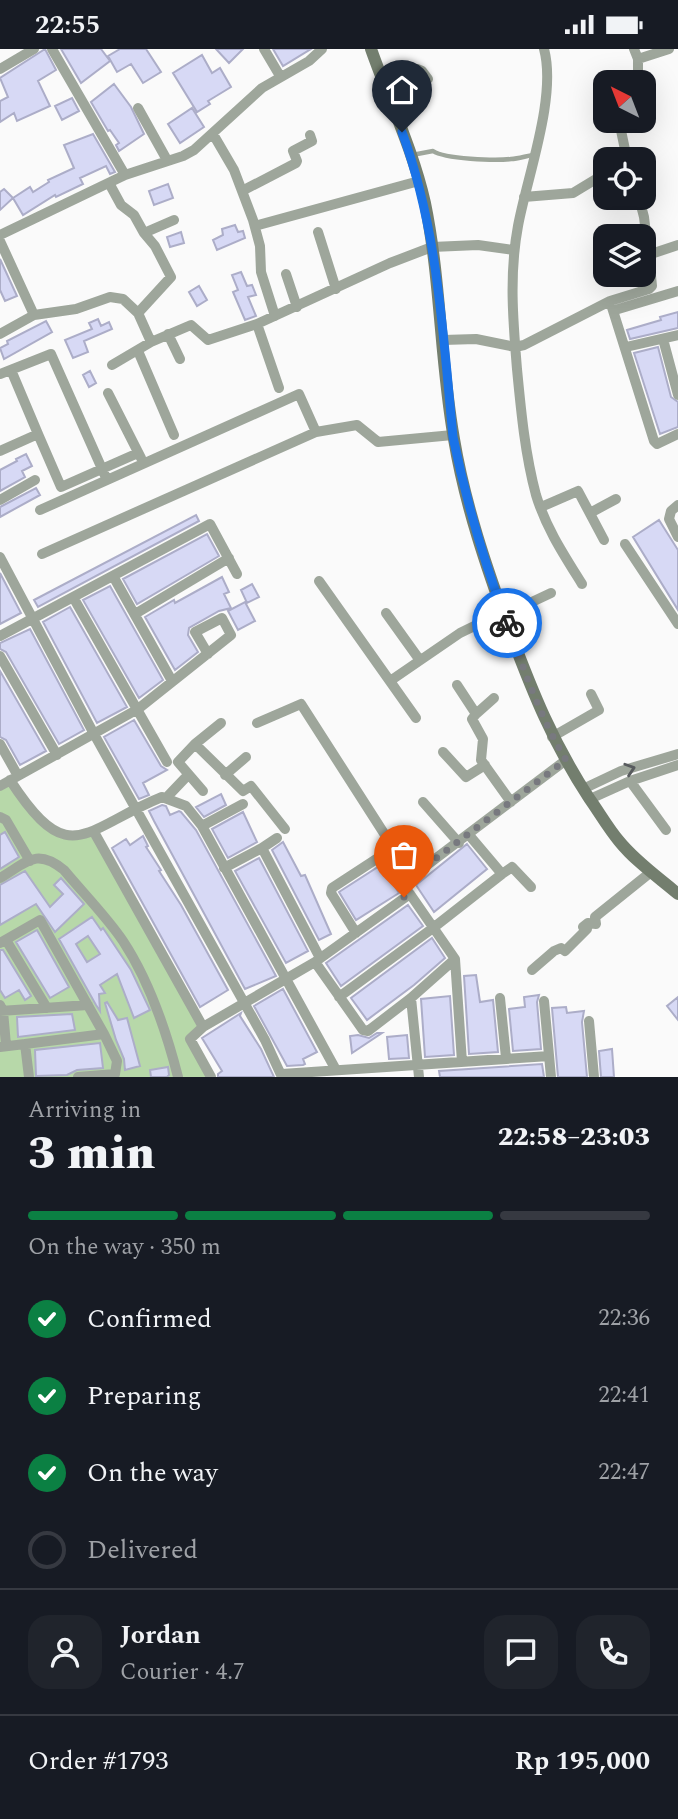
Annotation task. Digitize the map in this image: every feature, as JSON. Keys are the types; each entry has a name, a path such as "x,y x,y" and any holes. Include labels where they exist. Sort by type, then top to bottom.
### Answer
{"main road":[{"path":"371,49 419,181 432,247 453,435 470,510 502,609 552,737 566,760 618,841 678,894"}],"street":[{"path":"0,69 34,49"},
{"path":"52,49 125,174"},
{"path":"264,49 280,76"},
{"path":"0,235 125,174 194,150 254,95 280,76 309,61 322,49"},
{"path":"544,49 547,78 513,250 515,347 521,412 530,465 541,507 555,541 582,584"},
{"path":"636,54 669,49"},
{"path":"383,83 417,69 428,79"},
{"path":"138,108 167,160"},
{"path":"213,134 234,170 255,226 260,246 261,272 275,316"},
{"path":"242,191 296,163 293,151 312,141 310,135"},
{"path":"255,226 419,181"},
{"path":"524,197 573,193 593,181"},
{"path":"109,183 121,205 134,215 155,246 171,277 138,313"},
{"path":"144,233 174,220"},
{"path":"318,232 336,289"},
{"path":"0,241 34,315"},
{"path":"113,365 151,342 191,325 208,340 257,324 390,263 432,247 478,245 513,250"},
{"path":"656,252 678,245"},
{"path":"286,274 297,307"},
{"path":"613,306 651,287"},
{"path":"443,339 482,339 515,347 531,342 571,320 613,306 678,291"},
{"path":"0,334 34,315 76,309 118,297 129,303 138,313 151,342"},
{"path":"613,306 655,442 657,444 678,434"},
{"path":"257,324 279,388"},
{"path":"168,334 180,359"},
{"path":"626,348 678,335"},
{"path":"663,338 678,395"},
{"path":"138,351 174,435"},
{"path":"0,375 51,354 107,480"},
{"path":"10,370 61,487 138,453"},
{"path":"108,393 144,464"},
{"path":"40,510 299,394 316,432"},
{"path":"42,554 316,432 357,425 378,442 453,435"},
{"path":"0,437 3,449 38,434"},
{"path":"0,500 35,480"},
{"path":"541,507 578,491 604,540"},
{"path":"590,513 616,499"},
{"path":"678,505 671,511 668,519 678,537"},
{"path":"0,636 210,524 237,574"},
{"path":"625,544 678,624"},
{"path":"0,557 282,1076 549,1056"},
{"path":"135,614 229,558"},
{"path":"113,576 172,681"},
{"path":"319,581 416,718"},
{"path":"390,681 419,659 502,609 517,609 551,593"},
{"path":"73,597 167,762"},
{"path":"386,613 419,659"},
{"path":"9,781 138,709 208,654"},
{"path":"0,656 57,755"},
{"path":"457,685 476,714"},
{"path":"552,737 599,710 591,694"},
{"path":"494,698 472,719 482,735 481,758 511,802"},
{"path":"257,723 300,704 412,877"},
{"path":"204,791 178,765 178,761 222,723"},
{"path":"0,744 9,781 36,818 57,832 74,837 94,832 136,808 162,797 190,809 202,826 337,1070"},
{"path":"195,744 243,791 251,786 285,829"},
{"path":"443,751 466,777 485,765"},
{"path":"587,794 621,771 678,754"},
{"path":"225,775 246,757"},
{"path":"402,884 566,760"},
{"path":"587,794 676,767"},
{"path":"167,797 188,775"},
{"path":"630,781 666,830"},
{"path":"423,802 459,843"},
{"path":"202,826 243,804"},
{"path":"0,817 6,820 30,861"},
{"path":"94,832 202,1027"},
{"path":"469,835 502,874"},
{"path":"224,868 277,838"},
{"path":"262,848 318,960 339,997 363,1030 368,1031 411,998 455,959"},
{"path":"356,933 331,893 332,888 380,856 385,858 455,959 461,1062"},
{"path":"0,878 30,861 43,857 64,870 122,940 147,984 163,1023 178,1077"},
{"path":"339,997 512,867 531,887"},
{"path":"532,970 554,951 561,948 565,951 572,946 587,929 583,927 588,923 596,924 595,917 651,872"},
{"path":"211,1077 190,1039 202,1027 232,1008 243,1005 286,981 410,894"},
{"path":"47,1008 3,942 40,920 117,1061 115,1074 78,1077"},
{"path":"411,998 419,1077"},
{"path":"500,998 506,1058"},
{"path":"544,1001 551,1077"},
{"path":"88,1005 1,1009 3,1046 104,1034"},
{"path":"589,1021 594,1077"},
{"path":"25,1044 29,1077"}],"lane":[{"path":"410,155 433,151 464,159 510,160 534,154"}],"green space":[{"path":"10,780 57,833 94,832 203,1027 190,1039 211,1077 0,1077 0,786"}],"building":[{"path":"45,49 56,70 38,81 50,106 17,121 14,113 0,122 0,101 8,97 0,78"},
{"path":"61,49 101,49 110,61 81,83"},
{"path":"120,49 146,49 161,72 143,83 131,64 117,72 108,56"},
{"path":"216,49 243,49 229,63"},
{"path":"273,49 311,49 283,66"},
{"path":"202,55 212,73 220,68 231,87 208,101 210,104 197,112 173,73"},
{"path":"114,84 131,107 144,134 119,151 116,145 119,143 110,130 108,131 91,102"},
{"path":"72,98 79,111 62,120 55,106"},
{"path":"192,108 204,127 180,143 168,124"},
{"path":"93,134 115,172 110,174 106,166 80,178 83,184 56,197 55,195 23,215 13,198 30,187 33,192 49,182 48,180 74,168 64,145"},
{"path":"168,184 173,198 154,205 149,191"},
{"path":"4,189 13,198 0,210 0,192"},
{"path":"235,225 238,232 243,231 245,238 217,250 213,240 223,235 222,229"},
{"path":"181,232 184,243 170,247 167,237"},
{"path":"0,259 17,296 5,301 0,290"},
{"path":"241,272 247,286 252,285 256,295 248,297 256,316 245,320 233,292 238,290 232,275"},
{"path":"199,286 207,300 197,306 189,292"},
{"path":"678,312 678,328 630,339 627,330"},
{"path":"98,319 101,326 109,322 112,329 84,341 88,352 73,358 65,340 92,329 89,323"},
{"path":"46,321 52,332 4,359 0,348 8,344 7,341"},
{"path":"658,347 671,397 678,402 678,427 660,434 634,353"},
{"path":"90,371 96,383 89,387 83,375"},
{"path":"26,454 32,466 22,471 25,477 0,491 0,470"},
{"path":"36,488 40,495 0,517 0,507"},
{"path":"196,515 199,521 38,607 34,600"},
{"path":"659,520 678,550 678,610 633,537"},
{"path":"207,534 219,556 137,604 123,579"},
{"path":"0,573 21,613 0,624"},
{"path":"222,577 229,592 224,594 231,608 219,611 189,628 188,635 198,652 175,670 145,617"},
{"path":"252,584 259,597 247,603 241,590"},
{"path":"110,586 163,680 139,698 83,600"},
{"path":"245,602 255,621 238,630 228,611"},
{"path":"70,607 127,707 97,723 43,622"},
{"path":"30,629 84,730 59,744 6,652 0,649 0,643"},
{"path":"0,671 46,751 20,765 6,740 0,737"},
{"path":"134,720 161,766 167,770 143,783 149,795 139,799 104,737"},
{"path":"221,794 226,805 204,817 196,807"},
{"path":"166,806 170,815 181,812 196,830 276,976 245,989 149,811"},
{"path":"243,812 257,842 228,858 212,829"},
{"path":"5,832 19,857 0,869 0,835"},
{"path":"143,836 148,846 146,847 161,870 159,871 228,990 200,1007 112,848 126,839 130,845"},
{"path":"283,842 301,876 305,875 331,934 319,940 272,850"},
{"path":"467,844 487,869 434,912 416,885"},
{"path":"259,858 308,951 286,963 235,871"},
{"path":"381,865 399,893 356,920 339,892"},
{"path":"25,871 50,907 63,894 54,885 61,878 84,904 55,932 36,904 0,925 0,885"},
{"path":"408,905 423,926 341,986 326,963"},
{"path":"92,917 101,930 103,928 131,970 150,1010 134,1018 117,974 100,985 105,993 99,994 100,1011 59,939","holes":["88,936 100,954 87,962 76,944"]},
{"path":"37,930 69,987 50,998 16,942"},
{"path":"432,938 445,958 367,1020 351,998"},
{"path":"0,950 3,950 31,996 25,1000 19,990 5,998 0,990"},
{"path":"476,975 480,1002 493,1000 498,1052 469,1054 464,976"},
{"path":"283,989 317,1052 303,1059 303,1065 287,1066 254,1006"},
{"path":"539,995 537,1002 541,1049 513,1051 509,1009 525,1007 524,997"},
{"path":"450,996 454,1055 425,1057 421,999"},
{"path":"678,997 678,1020 667,1006"},
{"path":"107,1002 118,1020 127,1018 140,1066 125,1070 124,1059 105,1003"},
{"path":"566,1007 567,1013 584,1011 582,1022 587,1077 558,1077 552,1008"},
{"path":"241,1013 240,1016 261,1049 274,1077 218,1077 222,1071 202,1038"},
{"path":"72,1014 75,1030 18,1037 17,1017"},
{"path":"382,1033 352,1053 350,1036 369,1038"},
{"path":"407,1035 409,1058 389,1059 387,1037"},
{"path":"100,1043 103,1068 77,1070 67,1075 36,1076 35,1050"},
{"path":"612,1049 614,1077 601,1077 599,1051"},
{"path":"542,1064 544,1077 440,1077 439,1071"},
{"path":"168,1067 167,1077 151,1077 150,1070"}],"way so far":[{"path":"404,897 410,894 402,884 566,760 552,737 507,623"}],"route":[{"path":"402,132 419,181 428,220 453,437 470,510 507,623"}]}
